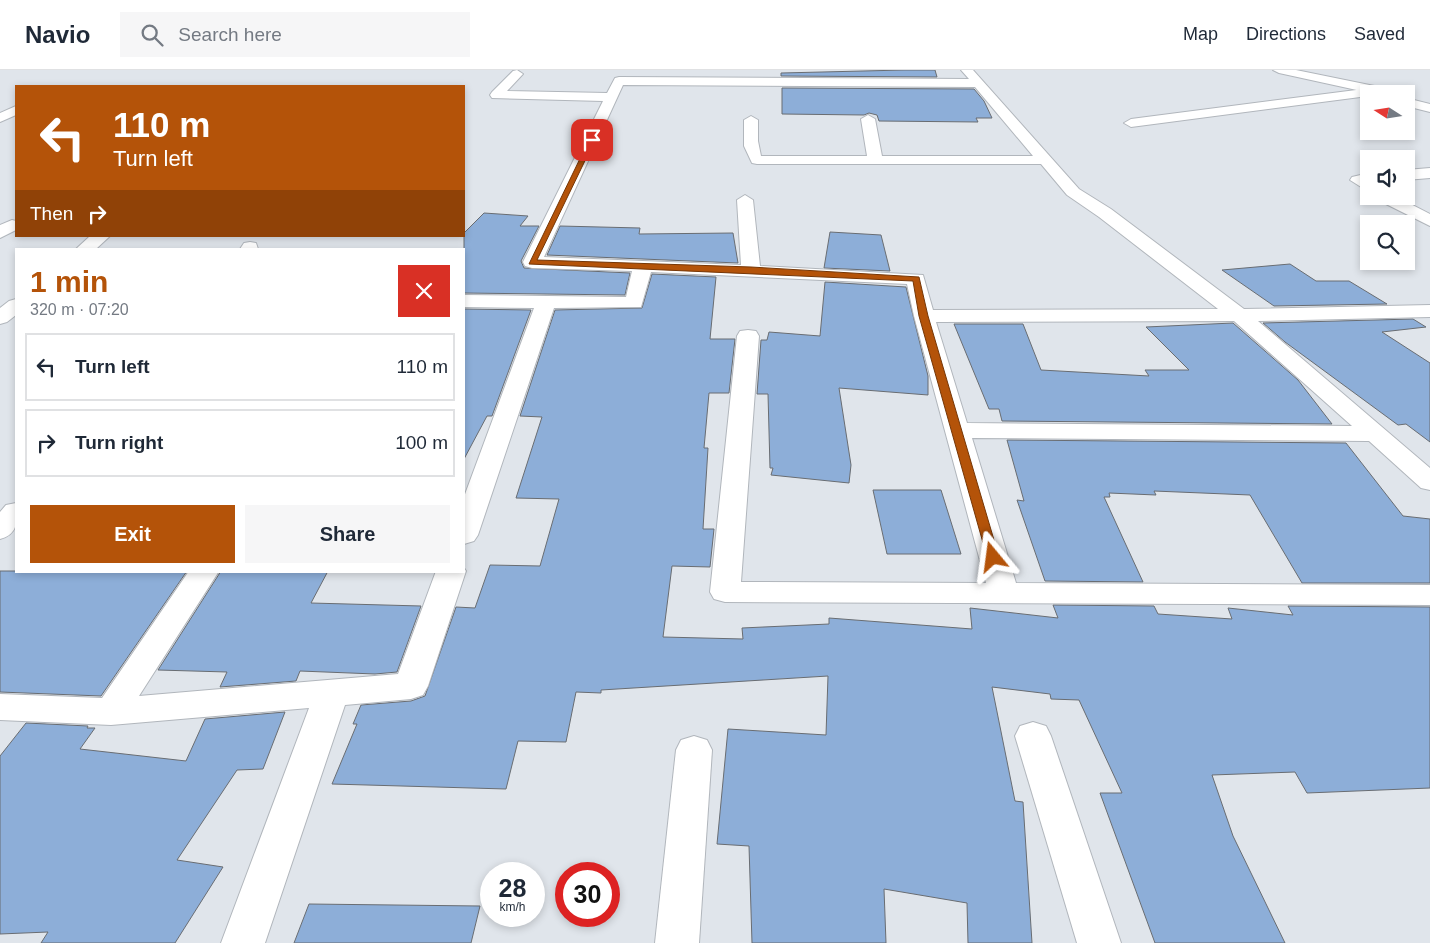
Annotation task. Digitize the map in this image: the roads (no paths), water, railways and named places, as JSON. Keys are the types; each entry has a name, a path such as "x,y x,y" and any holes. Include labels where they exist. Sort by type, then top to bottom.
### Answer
{"main road":[{"path":"1274,71 1360,92"},
{"path":"1274,71 1360,87"},
{"path":"517,74 496,95 610,97"},
{"path":"1004,593 924,316 916,279 751,270 532,262 619,81 973,77 1073,192 1238,315 1430,482"},
{"path":"1131,122 1360,95"},
{"path":"1415,98 1430,101"},
{"path":"1415,104 1430,108"},
{"path":"0,118 15,110"},
{"path":"868,119 875,160"},
{"path":"751,120 751,143 753,156 757,160 1044,160"},
{"path":"1415,174 1430,173"},
{"path":"745,200 751,270"},
{"path":"1399,205 1430,221"},
{"path":"86,248 100,237"},
{"path":"465,301 634,303 643,266"},
{"path":"465,532 546,302"},
{"path":"0,318 15,306"},
{"path":"924,316 1238,315 1430,311"},
{"path":"748,336 725,592 1430,595"},
{"path":"957,430 1374,434"},
{"path":"0,530 15,512"},
{"path":"111,712 203,573"},
{"path":"1,708 111,712 410,686 450,573"},
{"path":"243,943 332,693"},
{"path":"1033,736 1100,943"},
{"path":"677,943 694,750"}]}
